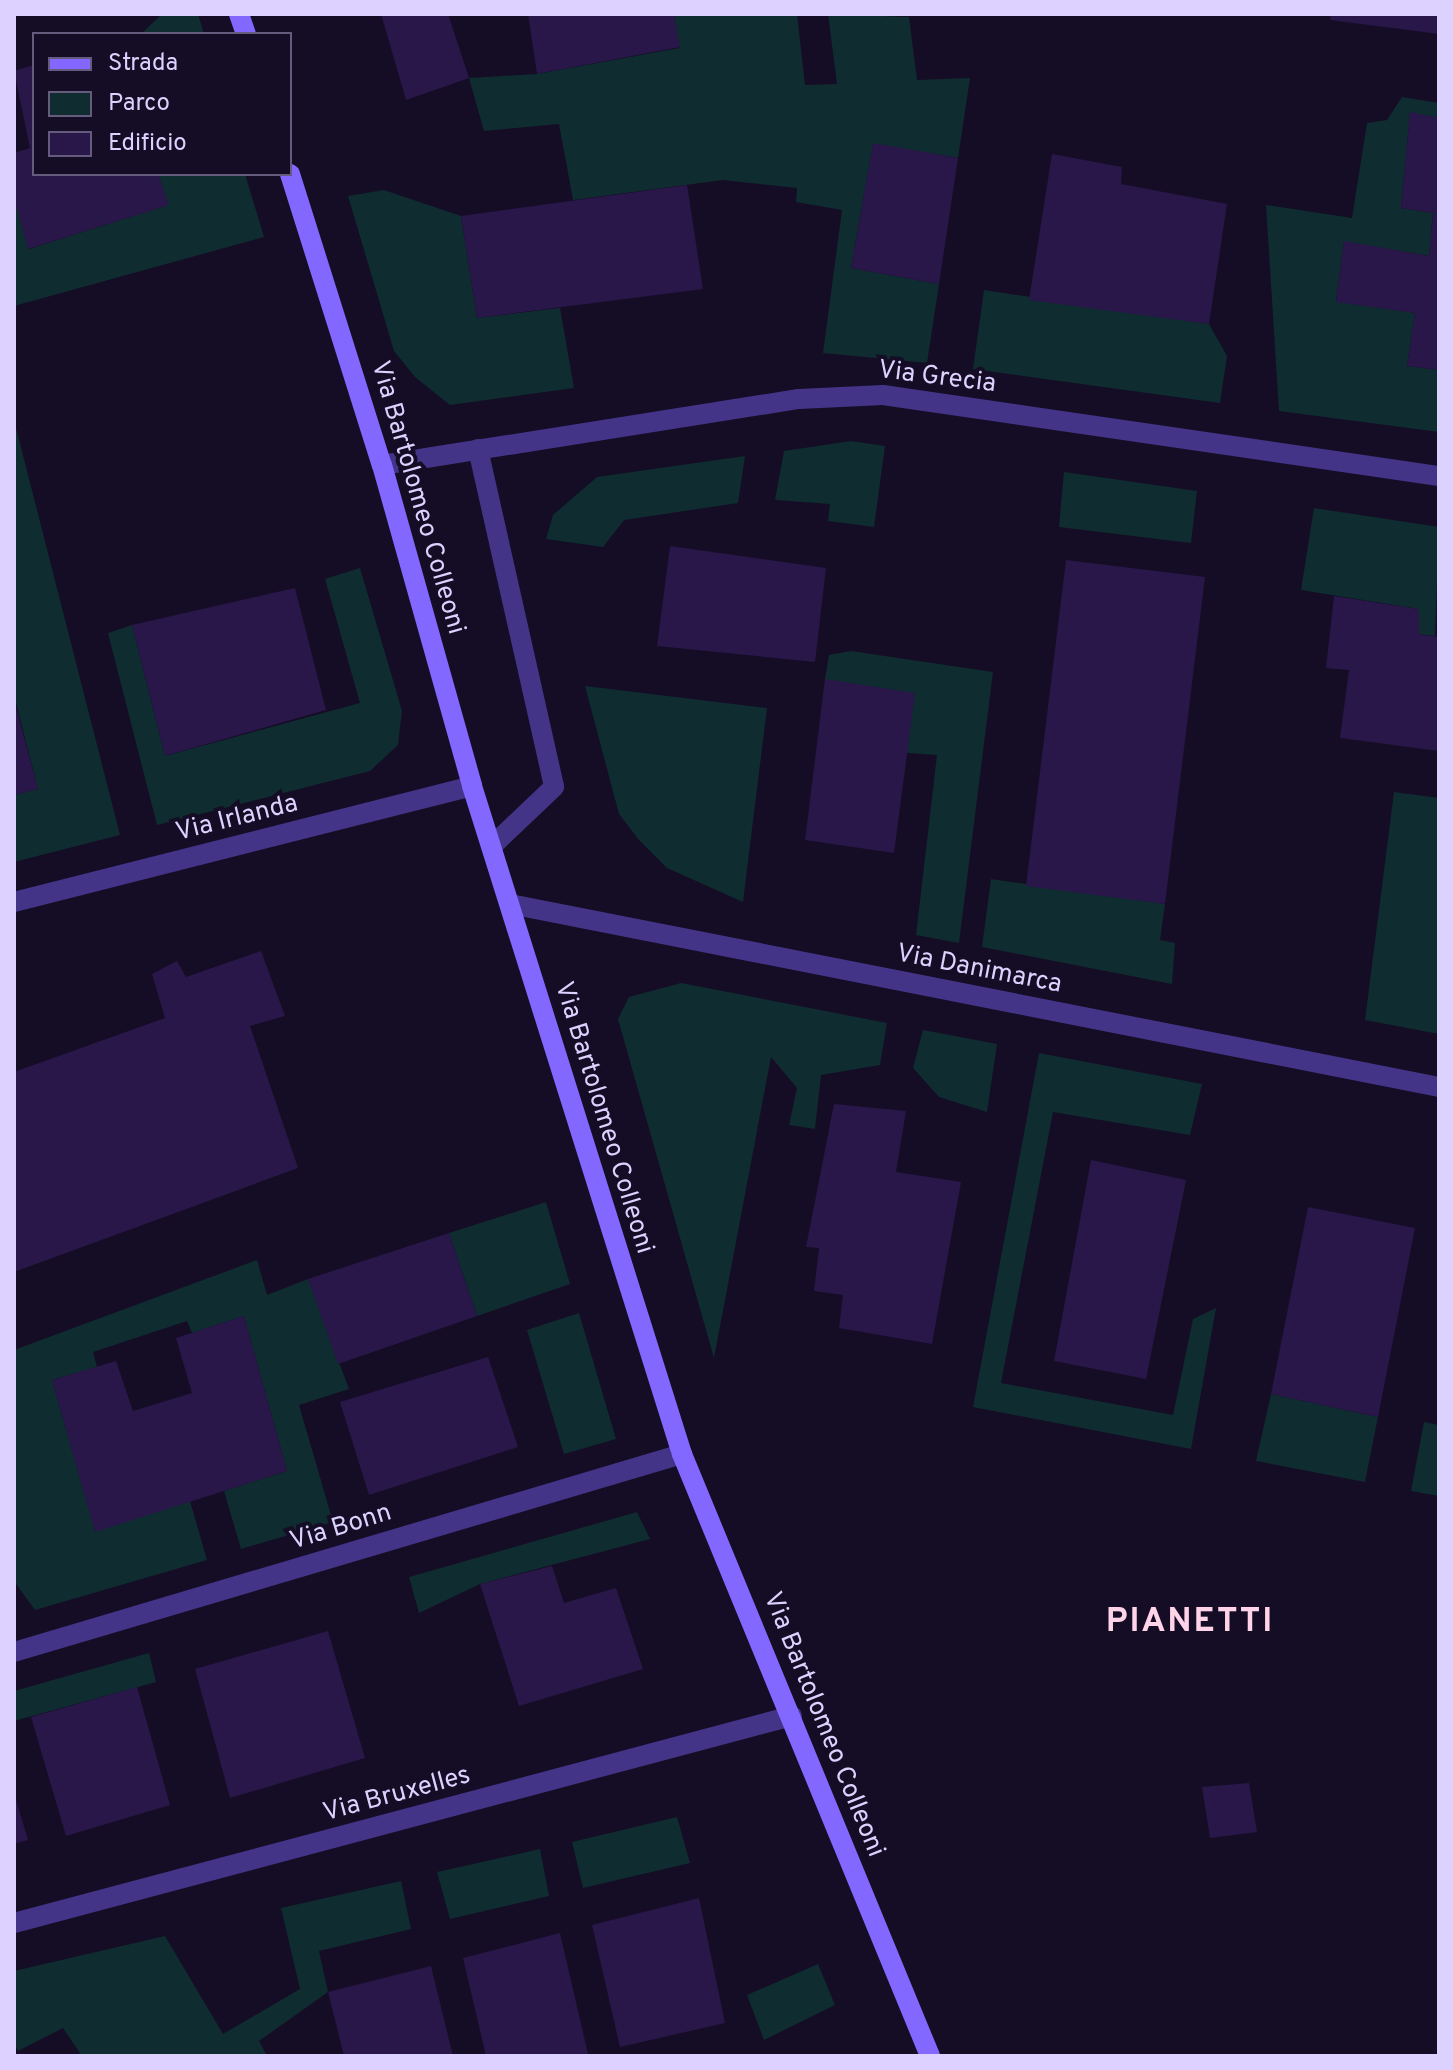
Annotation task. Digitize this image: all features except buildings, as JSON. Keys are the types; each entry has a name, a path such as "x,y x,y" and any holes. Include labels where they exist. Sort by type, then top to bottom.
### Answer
{"main road":[{"name":"Via Bartolomeo Colleoni","path":"291,176 382,465 472,786 682,1454 930,2056"}],"street":[{"name":"Via Grecia","path":"382,465 799,399 883,395 1439,476"},
{"path":"478,449 554,787 492,846"},
{"name":"Via Irlanda","path":"14,902 472,786"},
{"name":"Via Danimarca","path":"510,904 1439,1087"},
{"name":"Via Bonn","path":"14,1652 682,1454"},
{"name":"Via Bruxelles","path":"14,1923 792,1716"}],"green space":[{"path":"162,14 198,14 203,32 143,32"},
{"path":"674,14 797,14 805,85 837,84 828,14 909,17 917,80 970,78 958,158 873,144 851,268 939,284 927,363 823,353 842,210 796,202 797,188 723,180 573,200 559,124 484,131 469,78 537,74 679,48"},
{"path":"1402,97 1439,103 1439,118 1410,113 1401,208 1433,213 1429,256 1344,242 1336,301 1415,313 1407,366 1439,370 1439,432 1279,411 1266,205 1352,218 1367,123 1387,120"},
{"path":"159,176 246,176 264,237 14,306 14,197 29,249 168,205"},
{"path":"384,190 461,216 477,318 560,308 574,388 450,405 415,377 394,351 348,196"},
{"path":"984,290 1209,324 1227,356 1220,403 973,369"},
{"path":"14,420 120,835 14,862 14,795 38,789 14,695"},
{"path":"851,441 885,446 874,527 828,521 830,504 775,500 784,451"},
{"path":"745,456 738,503 624,520 603,547 546,539 553,515 597,477"},
{"path":"1064,472 1197,491 1191,543 1059,527"},
{"path":"1314,508 1439,527 1435,636 1419,634 1419,609 1301,590"},
{"path":"360,568 402,711 398,745 370,771 157,825 108,633 132,625 165,756 360,703 325,579"},
{"path":"851,651 993,672 959,943 916,935 937,755 907,753 825,679 829,655"},
{"path":"585,686 767,708 743,902 667,868 619,814"},
{"path":"1394,792 1439,798 1439,1034 1365,1020"},
{"path":"991,879 1165,904 1160,940 1175,943 1172,984 982,947"},
{"path":"681,983 887,1023 880,1065 821,1075 815,1129 789,1125 797,1088 771,1057 714,1358 618,1019 629,997"},
{"path":"923,1030 997,1044 987,1112 939,1097 913,1068"},
{"path":"1039,1053 1202,1084 1190,1135 1053,1112 1001,1383 1173,1415 1193,1319 1216,1308 1191,1449 973,1407"},
{"path":"546,1202 570,1284 477,1316 449,1233"},
{"path":"257,1260 267,1295 308,1279 349,1389 299,1405 333,1522 241,1549 224,1491 287,1471 244,1316 192,1333 187,1321 93,1352 97,1367 52,1380 95,1531 190,1501 207,1560 35,1610 14,1581 14,1350"},
{"path":"579,1313 616,1439 564,1454 527,1330"},
{"path":"1271,1394 1378,1417 1365,1482 1256,1461"},
{"path":"1424,1422 1439,1425 1439,1496 1411,1491"},
{"path":"637,1512 650,1539 480,1584 419,1613 409,1577"},
{"path":"149,1653 156,1682 14,1721 14,1691"},
{"path":"677,1817 690,1863 583,1888 572,1842"},
{"path":"540,1849 549,1896 450,1919 437,1872"},
{"path":"401,1881 411,1929 319,1951 328,1992 259,2041 267,2056 82,2056 63,2028 18,2051 14,2043 14,1971 165,1936 223,2034 300,1989 281,1908"},
{"path":"818,1964 835,2005 764,2040 747,1995"}],"district":[{"name":"PIANETTI","path":"1190,1623"}]}
